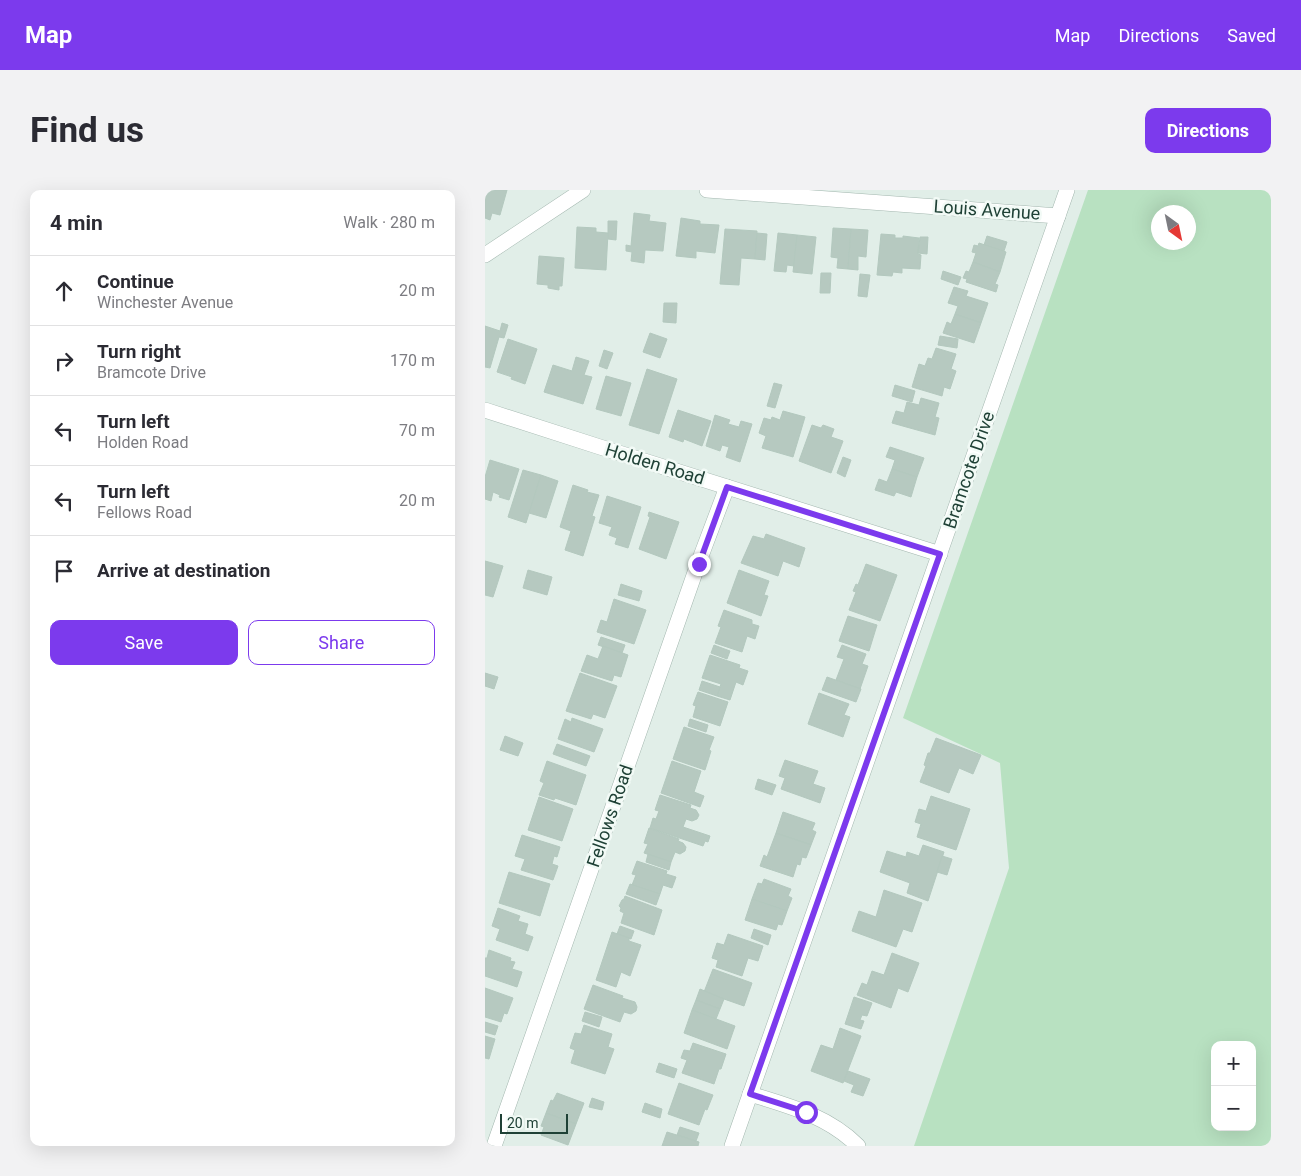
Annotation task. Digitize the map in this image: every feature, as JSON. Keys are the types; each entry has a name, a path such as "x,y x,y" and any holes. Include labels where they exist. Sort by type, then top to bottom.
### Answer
{"street":[{"path":"485,255 583,190"},
{"name":"Louis Avenue","path":"707,190 1058,216"},
{"name":"Bramcote Drive","path":"732,1146 1067,190"},
{"name":"Holden Road","path":"485,410 940,554"},
{"name":"Fellows Road","path":"494,1146 695,573 727,487"},
{"path":"750,1094 806,1112 821,1119 839,1130 858,1146"}],"green space":[{"path":"1088,190 1271,190 1271,1146 914,1146 1009,868 1000,763 903,718"}],"building":[{"path":"485,190 507,190 500,215 492,213 490,220 485,218"},
{"path":"634,213 650,215 649,221 666,223 663,251 645,250 644,263 631,261 632,252 626,251 626,245 631,246"},
{"path":"681,218 700,221 700,224 719,225 715,253 696,251 696,258 676,256"},
{"path":"608,221 617,221 616,240 608,239"},
{"path":"577,227 596,228 596,232 608,233 606,270 575,268"},
{"path":"833,228 851,229 848,269 837,268 838,258 831,257"},
{"path":"725,229 757,231 755,259 741,258 739,285 720,284"},
{"path":"851,229 868,230 866,257 858,256 858,270 848,269"},
{"path":"757,233 767,234 765,260 755,259"},
{"path":"778,233 797,235 794,266 787,265 786,272 774,271"},
{"path":"881,234 895,235 895,238 903,238 903,236 919,238 918,254 921,255 920,269 902,268 902,273 893,272 892,276 877,275"},
{"path":"797,235 816,237 812,274 793,272"},
{"path":"987,236 1007,242 1004,251 984,245"},
{"path":"920,237 928,237 927,254 918,253"},
{"path":"979,243 1006,252 1000,272 973,262 976,253 972,252 974,245 978,246"},
{"path":"539,256 564,258 562,286 559,286 559,290 548,288 548,285 537,284"},
{"path":"973,262 1000,272 995,284 998,285 996,292 966,282 967,279 963,278 966,271 969,272"},
{"path":"943,271 961,277 958,285 941,279"},
{"path":"821,273 831,273 830,293 820,293"},
{"path":"860,274 870,275 867,297 858,296"},
{"path":"954,287 968,291 966,296 988,303 981,323 955,314 958,306 948,303"},
{"path":"664,303 677,303 676,323 663,322"},
{"path":"955,314 981,323 974,343 943,333 947,322 951,324"},
{"path":"502,323 508,325 504,338 499,337 490,368 485,367 485,326 500,331"},
{"path":"650,333 667,339 660,358 643,352"},
{"path":"940,336 958,339 957,348 938,345"},
{"path":"508,339 537,349 525,384 497,372"},
{"path":"936,348 956,354 951,369 956,371 950,389 944,387 942,396 912,387 919,364 925,366 928,358 932,359"},
{"path":"604,350 613,353 607,369 599,366"},
{"path":"576,357 589,361 584,375 592,377 583,404 544,392 553,365 572,371"},
{"path":"647,369 677,379 659,434 629,425"},
{"path":"606,376 631,383 621,416 596,409"},
{"path":"774,383 782,385 775,408 767,406"},
{"path":"895,385 915,391 912,402 892,396"},
{"path":"921,398 939,403 935,417 939,418 935,435 892,423 896,411 904,413 907,402 919,405"},
{"path":"678,410 711,421 702,446 684,439 683,442 669,437"},
{"path":"783,411 805,417 793,457 762,448 766,436 759,433 764,418 771,420 772,417 780,420"},
{"path":"715,415 730,420 728,424 739,427 741,421 752,424 740,462 726,457 729,447 722,445 720,451 706,446"},
{"path":"812,425 821,428 823,425 834,429 831,437 843,441 831,473 799,461"},
{"path":"890,447 924,458 917,477 892,469 895,460 886,457"},
{"path":"843,457 851,460 845,477 837,473"},
{"path":"490,460 519,469 509,500 499,497 500,495 493,492 491,501 485,499 485,477"},
{"path":"892,469 917,477 911,497 896,492 894,496 875,490 879,479 887,482"},
{"path":"523,470 541,475 526,523 508,517"},
{"path":"541,475 558,481 546,518 529,513"},
{"path":"573,485 588,490 587,492 599,495 592,516 595,517 583,556 565,550 571,531 560,527"},
{"path":"607,496 641,507 628,548 615,544 617,538 609,535 612,527 599,523"},
{"path":"649,512 679,522 666,559 639,549 650,517 648,516"},
{"path":"766,534 805,548 799,567 783,561 778,576 741,563 753,536 764,539"},
{"path":"485,561 503,566 493,597 485,595"},
{"path":"866,564 897,575 880,621 849,610 856,592 853,591 856,584 858,585"},
{"path":"528,570 552,577 547,595 523,588"},
{"path":"739,570 769,581 764,595 768,596 761,616 727,603"},
{"path":"621,584 642,591 639,601 618,595"},
{"path":"614,599 646,610 634,644 597,632 601,620 607,622"},
{"path":"724,610 752,620 752,624 759,626 755,639 747,636 742,652 715,643 721,627 718,626"},
{"path":"848,616 877,625 869,651 839,641"},
{"path":"601,637 625,645 622,653 598,645"},
{"path":"714,645 730,651 727,659 711,653"},
{"path":"842,645 866,654 862,664 868,666 860,689 836,680 844,659 837,657"},
{"path":"603,646 628,655 621,677 614,675 612,681 581,671 587,655 598,659"},
{"path":"710,655 740,665 739,668 748,671 743,685 736,682 730,700 717,696 721,684 702,678"},
{"path":"485,673 498,677 494,689 485,686"},
{"path":"580,673 617,686 605,718 593,714 591,719 566,711"},
{"path":"827,677 861,689 856,702 822,690"},
{"path":"702,681 720,687 717,696 699,690"},
{"path":"698,692 728,702 720,726 693,717 696,706 693,705"},
{"path":"819,693 849,704 844,715 850,717 843,737 808,724"},
{"path":"572,718 603,729 594,752 558,739 565,719 571,722"},
{"path":"690,719 708,725 706,732 688,726"},
{"path":"684,727 714,737 705,770 673,759"},
{"path":"505,736 523,743 518,756 500,750"},
{"path":"936,738 981,755 973,774 959,768 949,793 920,782 926,766 924,765 928,753 930,753"},
{"path":"557,744 590,756 586,766 553,754"},
{"path":"785,760 818,771 813,784 825,788 820,803 781,789 785,778 779,776"},
{"path":"547,761 586,775 576,805 539,795 544,783 540,781"},
{"path":"672,761 701,771 694,792 704,796 700,807 661,793"},
{"path":"758,779 776,785 772,795 755,789"},
{"path":"660,795 691,805 690,808 696,810 699,815 697,819 692,821 686,819 683,827 710,836 708,842 705,841 703,846 650,828 653,818 656,819 659,811 655,810"},
{"path":"931,796 970,809 956,850 917,837 921,824 915,822 919,809 926,811"},
{"path":"539,797 573,809 562,841 528,830"},
{"path":"783,812 815,823 812,830 816,832 811,845 776,833"},
{"path":"649,828 679,839 678,841 686,847 685,851 680,854 675,852 671,862 644,853 648,844 644,843"},
{"path":"776,833 811,845 806,858 802,857 800,865 797,864 793,877 760,866 764,855 767,857"},
{"path":"522,835 560,847 557,857 554,856 552,864 558,866 553,880 521,870 525,859 515,856"},
{"path":"923,845 944,852 928,901 907,893 910,883 880,872 887,851 906,857 907,852 919,856"},
{"path":"648,854 671,862 669,870 646,862"},
{"path":"942,856 952,859 947,875 937,872"},
{"path":"637,861 667,871 666,874 676,877 672,888 663,885 660,894 632,885 636,875 632,874"},
{"path":"509,872 550,884 540,916 499,903"},
{"path":"764,879 791,889 788,896 792,898 787,911 752,899 758,883 762,884"},
{"path":"630,884 660,894 656,905 626,894"},
{"path":"884,890 922,903 912,932 903,929 896,947 852,931 859,911 876,917"},
{"path":"625,896 662,910 654,935 621,923 624,913 620,911 621,908 619,906"},
{"path":"752,899 787,911 782,925 778,924 776,930 745,920"},
{"path":"498,908 520,916 518,921 528,924 525,934 533,937 528,951 496,940 500,929 492,926"},
{"path":"620,926 634,931 631,939 617,934"},
{"path":"754,929 771,935 768,945 751,938"},
{"path":"612,932 641,945 630,976 621,972 616,987 596,980"},
{"path":"728,934 763,946 758,961 748,958 742,976 716,967 718,960 712,958 717,943 724,945"},
{"path":"489,950 511,958 510,961 515,962 512,969 522,972 517,987 485,976 485,958 487,958"},
{"path":"892,953 919,963 908,992 898,988 891,1008 857,995 862,983 867,985 872,971 884,975"},
{"path":"713,969 752,983 744,1006 704,992"},
{"path":"593,985 635,1002 636,1011 631,1014 624,1012 620,1022 584,1009"},
{"path":"485,988 513,998 507,1014 504,1013 501,1022 485,1017"},
{"path":"700,989 724,999 720,1009 696,1000"},
{"path":"854,997 872,1003 867,1016 862,1015 860,1020 864,1021 861,1029 845,1024"},
{"path":"696,1000 720,1009 716,1019 692,1010"},
{"path":"692,1010 735,1026 727,1049 684,1033"},
{"path":"585,1012 602,1017 599,1027 582,1021"},
{"path":"485,1022 498,1026 495,1035 485,1032"},
{"path":"584,1025 612,1034 608,1047 614,1049 605,1074 571,1063 575,1050 570,1048 575,1033 581,1034"},
{"path":"840,1028 861,1036 843,1083 811,1071 821,1045 833,1049"},
{"path":"485,1036 495,1039 489,1059 485,1058"},
{"path":"693,1043 726,1054 714,1084 682,1073 687,1060 681,1058 684,1050 690,1051"},
{"path":"659,1063 677,1069 674,1078 656,1072"},
{"path":"848,1071 870,1079 863,1096 851,1092 854,1085 844,1081"},
{"path":"679,1083 713,1095 699,1125 668,1114"},
{"path":"557,1093 584,1103 576,1124 546,1113 551,1100 553,1101"},
{"path":"592,1098 604,1102 602,1110 589,1107"},
{"path":"645,1103 662,1109 660,1118 642,1112"},
{"path":"546,1113 576,1124 568,1145 541,1135 544,1127 541,1126"},
{"path":"680,1127 699,1133 696,1141 677,1135"},
{"path":"667,1132 699,1142 698,1146 662,1146"}],"route":[{"path":"699,564 727,487 940,554 750,1094 806,1112"}]}
